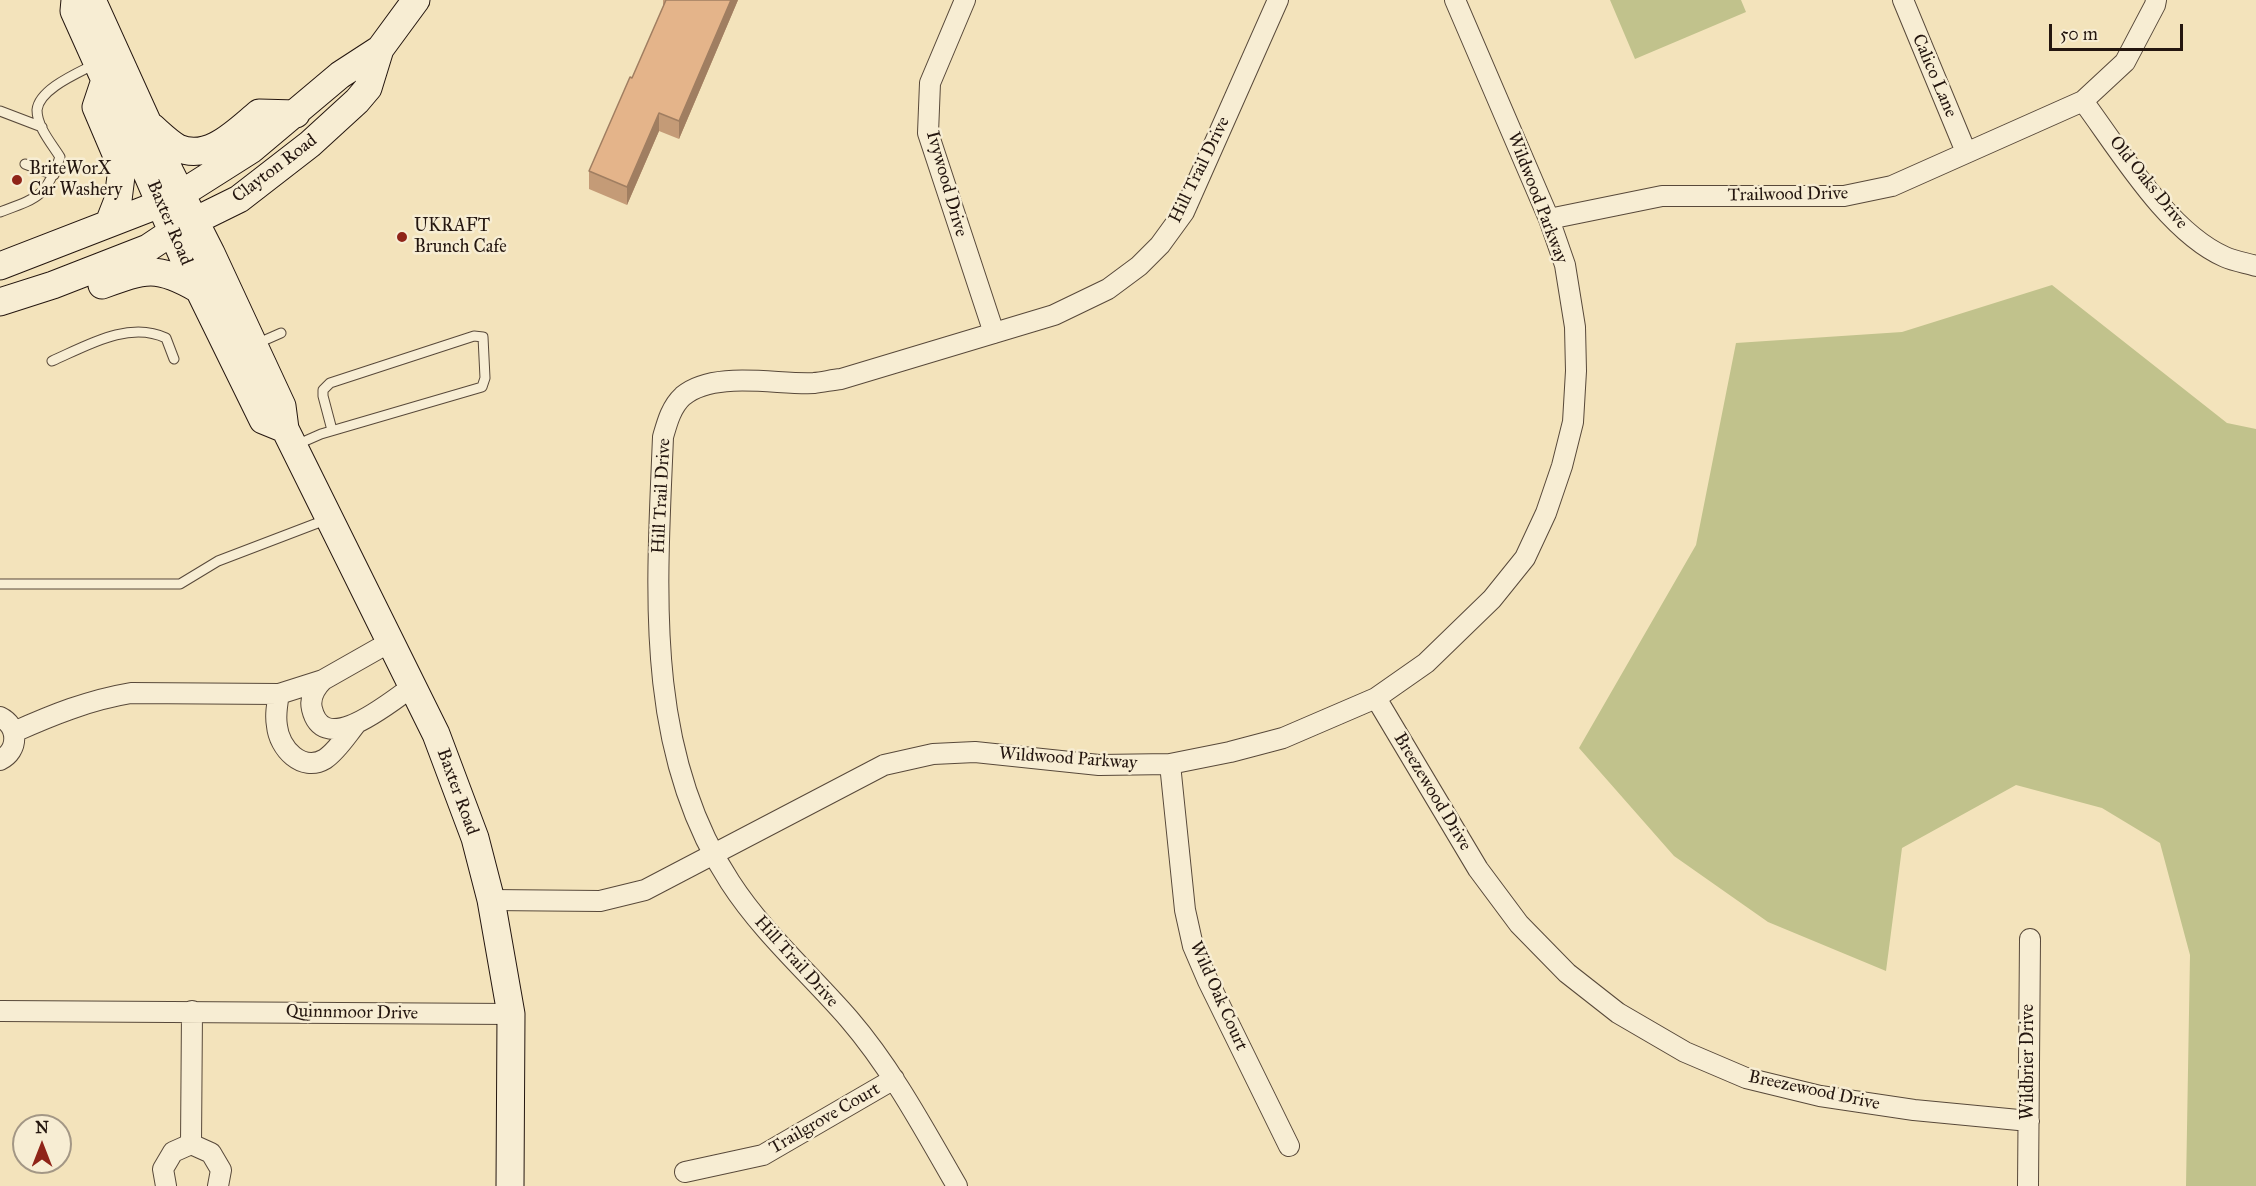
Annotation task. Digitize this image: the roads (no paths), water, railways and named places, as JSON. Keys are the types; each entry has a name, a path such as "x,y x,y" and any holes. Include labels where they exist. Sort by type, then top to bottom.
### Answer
{"main road":[{"name":"Baxter Road","path":"75,0 74,11 101,71 170,199 182,226 198,289 263,420 289,438"},
{"name":"Baxter Road","path":"92,0 148,124 170,199"},
{"name":"Clayton Road","path":"0,302 53,285 148,248 182,226 239,199 310,144 368,88 380,49 416,0"},
{"name":"Clayton Road","path":"0,266 170,199 252,149 340,75 380,49"},
{"path":"101,71 96,107 122,168 118,201 109,223"},
{"path":"148,124 179,148 205,151 231,136 259,112 296,114"},
{"name":"Baxter Road","path":"182,226 211,253 282,406 289,438 436,734 475,838 491,900 512,1014 510,1186"},
{"path":"53,285 77,294 136,273 152,271 175,275 198,289"}],"street":[{"name":"Ivywood Drive","path":"965,0 930,83 928,133 994,333"},
{"name":"Hill Trail Drive","path":"957,1186 894,1079 850,1020 757,920 729,882 712,853 690,801 666,712 660,660 657,595 663,437 669,415 683,396 702,386 724,381 814,383 842,379 1054,315 1108,289 1139,266 1160,245 1184,212 1278,0"},
{"name":"Wildwood Parkway","path":"491,900 600,901 645,890 884,765 933,754 975,752 1099,765 1170,764 1283,738 1376,698 1426,663 1492,599 1525,558 1546,513 1562,466 1572,422 1576,371 1575,327 1565,265 1549,219 1455,0"},
{"name":"Calico Lane","path":"1903,0 1966,152"},
{"name":"Trailwood Drive","path":"1549,219 1662,196 1844,196 1892,186 2083,101 2125,62 2156,0"},
{"name":"Old Oaks Drive","path":"2083,101 2161,206 2178,225 2198,241 2225,257 2256,266"},
{"path":"14,732 64,710 131,693 279,694 323,680 390,642"},
{"path":"323,680 312,695 311,705 316,718 322,725 341,730 356,724 412,687"},
{"path":"279,694 276,710 279,739 295,759 314,763 324,760 356,724"},
{"name":"Breezewood Drive","path":"1376,698 1478,869 1519,924 1567,974 1618,1013 1685,1052 1746,1078 1843,1099 1914,1110 2029,1121"},
{"path":"0,717 10,724 14,732 14,746 10,753 0,760"},
{"name":"Wild Oak Court","path":"1170,764 1185,910 1193,946 1289,1146"},
{"name":"Wildbrier Drive","path":"2028,1186 2030,939"},
{"name":"Quinnmoor Drive","path":"0,1011 512,1014"},
{"path":"191,1144 192,1011"},
{"name":"Trailgrove Court","path":"685,1172 763,1155 894,1079"},
{"path":"166,1186 163,1169 173,1152 191,1144 211,1153 222,1170 218,1186"}],"lane":[{"path":"0,212 35,199 48,188 54,175 60,157 42,127 38,110 43,96 62,81 101,71"},
{"path":"0,111 42,127"},
{"path":"25,164 54,175"},
{"path":"52,361 117,333 156,333 166,338 174,359"},
{"path":"254,345 281,333"},
{"path":"289,438 332,430 482,387 484,378 483,337 474,336 330,383 323,390 322,396 332,430"},
{"path":"0,584 180,584 218,561 329,519"}],"place":[{"name":"BriteWorX Car Washery","path":"17,180"},
{"name":"UKRAFT Brunch Cafe","path":"402,237"}]}
